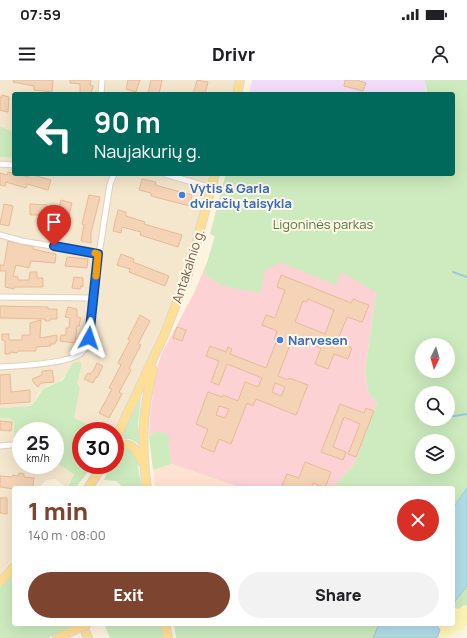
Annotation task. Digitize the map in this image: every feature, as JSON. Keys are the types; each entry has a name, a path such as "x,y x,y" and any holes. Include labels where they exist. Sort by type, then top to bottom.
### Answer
{"main road":[{"path":"237,92 240,80"},
{"name":"Antakalnio g.","path":"147,486 144,471 142,428 143,412 155,361 188,274 215,176"},
{"name":"Antakalnio g.","path":"123,422 164,335"},
{"path":"124,444 133,446 138,453 144,471"},
{"path":"89,486 97,474"},
{"path":"0,582 12,569"},
{"path":"83,626 88,638"},
{"path":"57,638 84,626"},
{"path":"165,626 168,638"}],"street":[{"path":"101,92 102,80"},
{"path":"0,164 12,165"},
{"path":"0,367 60,360 80,354 86,346 89,338 98,254 110,184 113,176"},
{"path":"170,176 212,188"},
{"path":"0,235 98,254"},
{"path":"0,297 93,298"},
{"path":"0,446 11,445"}],"shaded area":[{"path":"0,80 235,80 232,92 12,92 12,131 0,126"},
{"path":"252,80 425,80 426,92 249,92"},
{"path":"0,157 12,158 12,176 210,176 188,262 180,284 119,422 83,422 74,418 80,388 77,383 82,365 66,375 58,383 47,386 39,392 33,404 30,406 0,408"},
{"path":"225,176 229,176 376,292 365,372 368,391 377,403 354,465 334,486 236,486 172,464 168,443 154,432 149,437 150,415 156,372 161,355 194,293 208,260 215,236 210,234"},
{"path":"0,418 11,419 13,422 12,422 12,474 64,474 64,468 74,476 67,486 55,479 46,480 41,486 12,486 12,560 0,574"},
{"path":"172,464 236,486 155,486 153,470"}],"green space":[{"name":"Ligoninės parkas","path":"425,80 467,80 467,488 455,505 455,486 334,486 354,465 377,403 368,391 365,372 376,292 341,272 336,285 282,263 269,268 266,271 260,293 230,288 210,279 204,273 215,236 210,234 225,176 455,176 455,92 427,92"},
{"path":"0,126 12,131 12,158 0,157"},
{"path":"80,362 82,365 77,383 80,388 74,418 83,422 72,422 72,474 64,468 64,422 13,422 11,419 0,418 0,408 30,406 43,389 63,380 72,364"},
{"path":"141,396 138,425 140,445 130,439 124,439 124,431"},
{"path":"154,432 170,435 168,443 172,464 153,470 149,437"},
{"path":"128,448 136,457 142,486 122,486 116,481 104,480 106,474 124,474 124,449"},
{"path":"73,474 87,474 77,486 68,486 74,475"},
{"path":"12,575 12,626 74,626 48,638 0,638 0,588"},
{"path":"467,586 467,606 464,605 459,609 455,608 455,601"},
{"path":"105,626 163,626 164,638 110,638"},
{"path":"174,626 378,626 373,638 176,638"}],"sand":[{"path":"464,605 467,606 467,624 462,630 455,631 448,638 437,638 440,630 437,626 455,626 455,608 459,609"}],"water":[{"path":"467,488 467,586 455,601 455,505"},
{"path":"378,626 437,626 440,630 437,638 373,638"}],"building":[{"path":"13,80 53,80 52,92 34,90 34,86 13,82"},
{"path":"70,80 91,80 90,85 93,86 92,92 80,92 80,84 70,83"},
{"path":"128,80 140,80 136,92 126,89"},
{"path":"151,80 162,80 159,92 148,92"},
{"path":"197,80 208,82 206,92 194,92"},
{"path":"345,80 357,80 366,83 363,91 344,86"},
{"path":"2,95 9,97 8,112 0,110 0,97 2,97"},
{"path":"8,172 12,173 12,176 36,176 51,180 48,190 27,184 26,188 6,182 5,186 0,185 0,173 7,175"},
{"path":"142,179 156,182 155,185 192,195 190,206 151,196 151,193 139,190"},
{"path":"89,195 100,197 91,233 91,243 81,241 84,225 82,224"},
{"path":"61,200 72,203 66,226 61,224 63,218 57,216"},
{"path":"4,204 13,206 9,226 0,224"},
{"path":"30,204 47,205 47,215 30,215"},
{"path":"118,210 126,212 126,216 145,222 144,224 182,235 178,247 140,235 141,232 122,227 121,233 113,231"},
{"path":"8,241 56,254 55,263 31,261 29,268 16,265 13,276 18,277 18,280 29,280 30,272 37,272 37,278 43,278 43,287 14,287 14,289 5,287 6,271 0,271 0,265 4,265"},
{"path":"121,254 134,259 133,262 169,276 165,286 129,272 130,269 117,265"},
{"path":"67,257 88,259 87,268 65,266"},
{"path":"281,275 351,303 353,299 369,305 362,322 347,317 337,342 352,348 348,359 334,354 328,369 315,364 321,348 293,337 278,376 288,380 289,378 308,385 296,415 256,399 253,406 247,403 231,444 219,439 214,452 201,447 208,429 196,424 208,392 222,397 223,395 238,401 245,382 258,387 262,378 227,364 219,385 211,382 219,361 206,356 210,346 226,352 228,347 232,349 230,354 266,368 277,340 274,339 277,331 262,325 266,315 275,318 285,290 277,287","holes":["308,299 334,310 325,334 295,322 303,301 307,302","275,383 285,387 281,396 272,392","219,406 229,409 225,418 216,415"]},
{"path":"74,277 83,278 83,287 81,286 80,289 72,288"},
{"path":"0,306 48,307 48,309 57,309 57,319 45,321 45,319 0,318"},
{"path":"68,307 77,309 77,317 81,318 79,326 77,326 75,343 60,341 61,335 66,335 66,328 69,328 70,318 65,317"},
{"path":"140,315 150,321 138,344 141,345 129,368 131,370 119,392 122,394 109,418 99,413 112,389 109,388 121,365 118,363 130,340 128,339"},
{"path":"41,320 40,338 57,335 57,341 55,344 50,344 51,346 36,347 36,351 18,351 17,353 10,352 10,354 5,354 5,341 2,340 2,334 9,334 9,340 22,340 22,335 30,335 30,323"},
{"path":"177,327 186,330 182,341 173,338"},
{"path":"97,363 103,366 93,383 84,379 88,373 90,374 93,371"},
{"path":"52,370 54,382 41,383 38,387 34,383 32,379 42,375 42,371"},
{"path":"10,374 11,392 30,390 30,402 0,404 0,375"},
{"path":"340,404 364,413 366,408 374,411 356,457 348,454 360,424 344,417 333,447 346,452 343,460 321,452"},
{"path":"0,421 12,422 11,431 0,430"},
{"path":"305,462 331,472 326,486 320,486 313,483 312,486 282,486 287,474 299,478"},
{"path":"19,474 24,474 24,477 34,478 33,486 12,486 12,489 0,487 0,476 12,477 13,475 18,476"},
{"path":"0,498 7,498 7,514 0,513"}],"waterway":[{"path":"453,272 467,277"},
{"path":"455,416 467,414"}],"slow traffic":[{"path":"95,253 98,254 96,276"}],"place":[{"name":"Vytis & Garla dviračių taisykla","path":"182,195"},
{"name":"Narvesen","path":"280,340"}],"route":[{"path":"54,246 98,254 89,338"}]}
